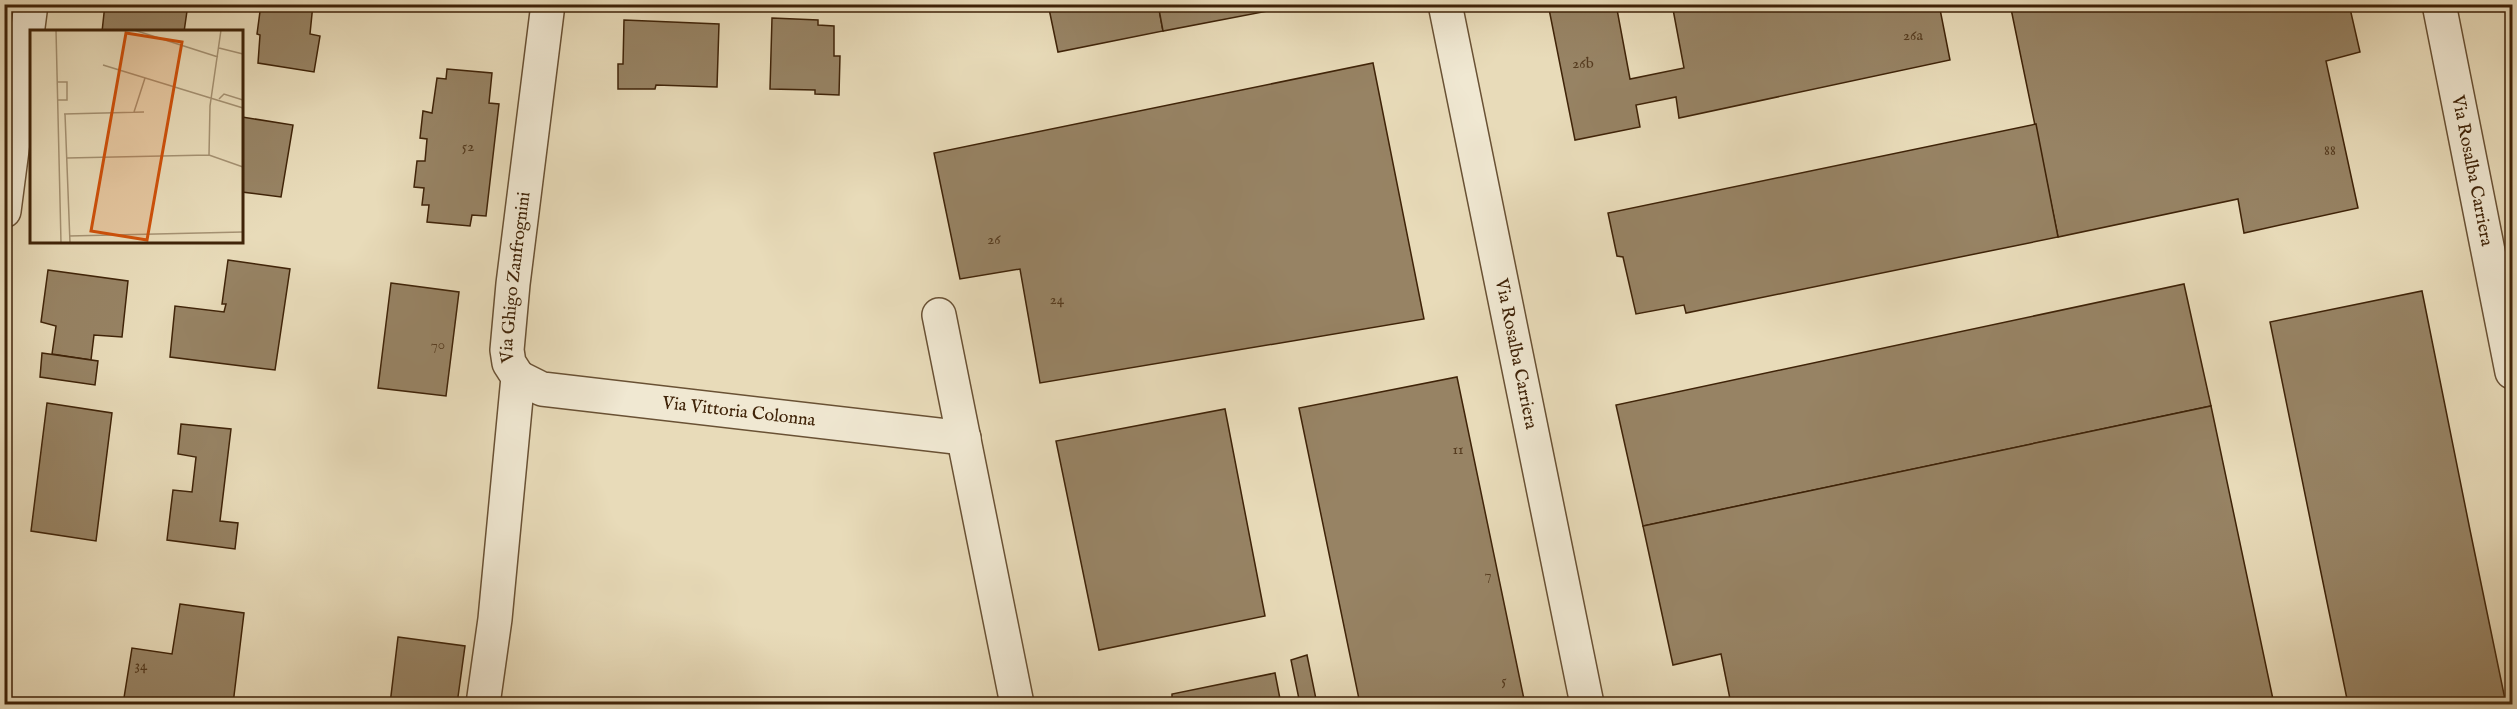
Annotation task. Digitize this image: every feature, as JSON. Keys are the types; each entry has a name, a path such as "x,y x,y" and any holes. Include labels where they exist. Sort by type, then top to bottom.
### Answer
{"street":[{"path":"4,211 31,4"},
{"name":"Via Ghigo Zanfrognini","path":"483,705 495,619 518,377 509,363 507,350 513,284 548,4"},
{"name":"Via Rosalba Carriera","path":"1445,4 1587,705"},
{"name":"Via Rosalba Carriera","path":"2439,4 2512,372"},
{"path":"939,315 1017,705"},
{"name":"Via Vittoria Colonna","path":"518,377 542,389 964,438"}],"building":[{"path":"105,4 188,4 184,30 102,30"},
{"path":"261,4 313,4 310,34 320,36 314,72 258,63 260,35 257,34"},
{"path":"1048,4 1158,4 1163,31 1058,52"},
{"path":"1158,4 1267,4 1268,11 1163,31"},
{"path":"1267,4 1299,4 1268,11"},
{"path":"1548,4 1616,4 1630,79 1684,68 1672,4 1939,4 1950,60 1679,118 1676,97 1636,105 1640,127 1575,140"},
{"path":"2010,4 2349,4 2360,52 2326,61 2358,208 2244,233 2238,199 2058,237"},
{"path":"772,18 818,20 818,25 834,26 834,56 840,56 839,95 815,94 815,90 770,89"},
{"path":"624,20 719,24 717,87 656,85 655,89 618,89 618,64 623,64"},
{"path":"1373,63 1424,319 1040,383 1020,269 960,279 934,153"},
{"path":"447,69 492,73 489,103 499,104 486,216 472,215 470,226 427,222 429,205 422,205 424,188 414,187 417,161 425,161 427,139 420,138 423,111 432,113 437,78 446,79"},
{"path":"243,117 293,125 281,197 243,192"},
{"path":"2036,124 2058,237 1686,313 1684,305 1636,314 1623,257 1617,256 1608,213"},
{"path":"228,260 290,269 275,370 170,357 175,306 224,312 226,304 222,304"},
{"path":"48,270 128,281 122,337 94,335 91,360 52,354 56,326 41,322"},
{"path":"391,283 459,292 446,396 378,388"},
{"path":"2184,284 2211,406 1643,526 1616,405"},
{"path":"2422,291 2506,704 2348,704 2319,563 2270,322"},
{"path":"42,353 98,361 95,385 40,377"},
{"path":"1457,377 1525,704 1360,704 1299,408"},
{"path":"47,403 112,413 96,541 31,531"},
{"path":"2211,406 2274,704 1731,704 1721,654 1673,665 1643,526"},
{"path":"1225,409 1265,616 1099,650 1056,441"},
{"path":"181,424 231,429 220,521 238,523 235,549 167,540 173,490 192,492 196,457 178,454"},
{"path":"180,604 244,613 233,704 123,704 132,648 172,654"},
{"path":"398,637 465,646 457,704 390,704"},
{"path":"1307,655 1317,704 1300,704 1291,660"},
{"path":"1275,673 1281,704 1144,704 1172,698 1172,694"}]}
